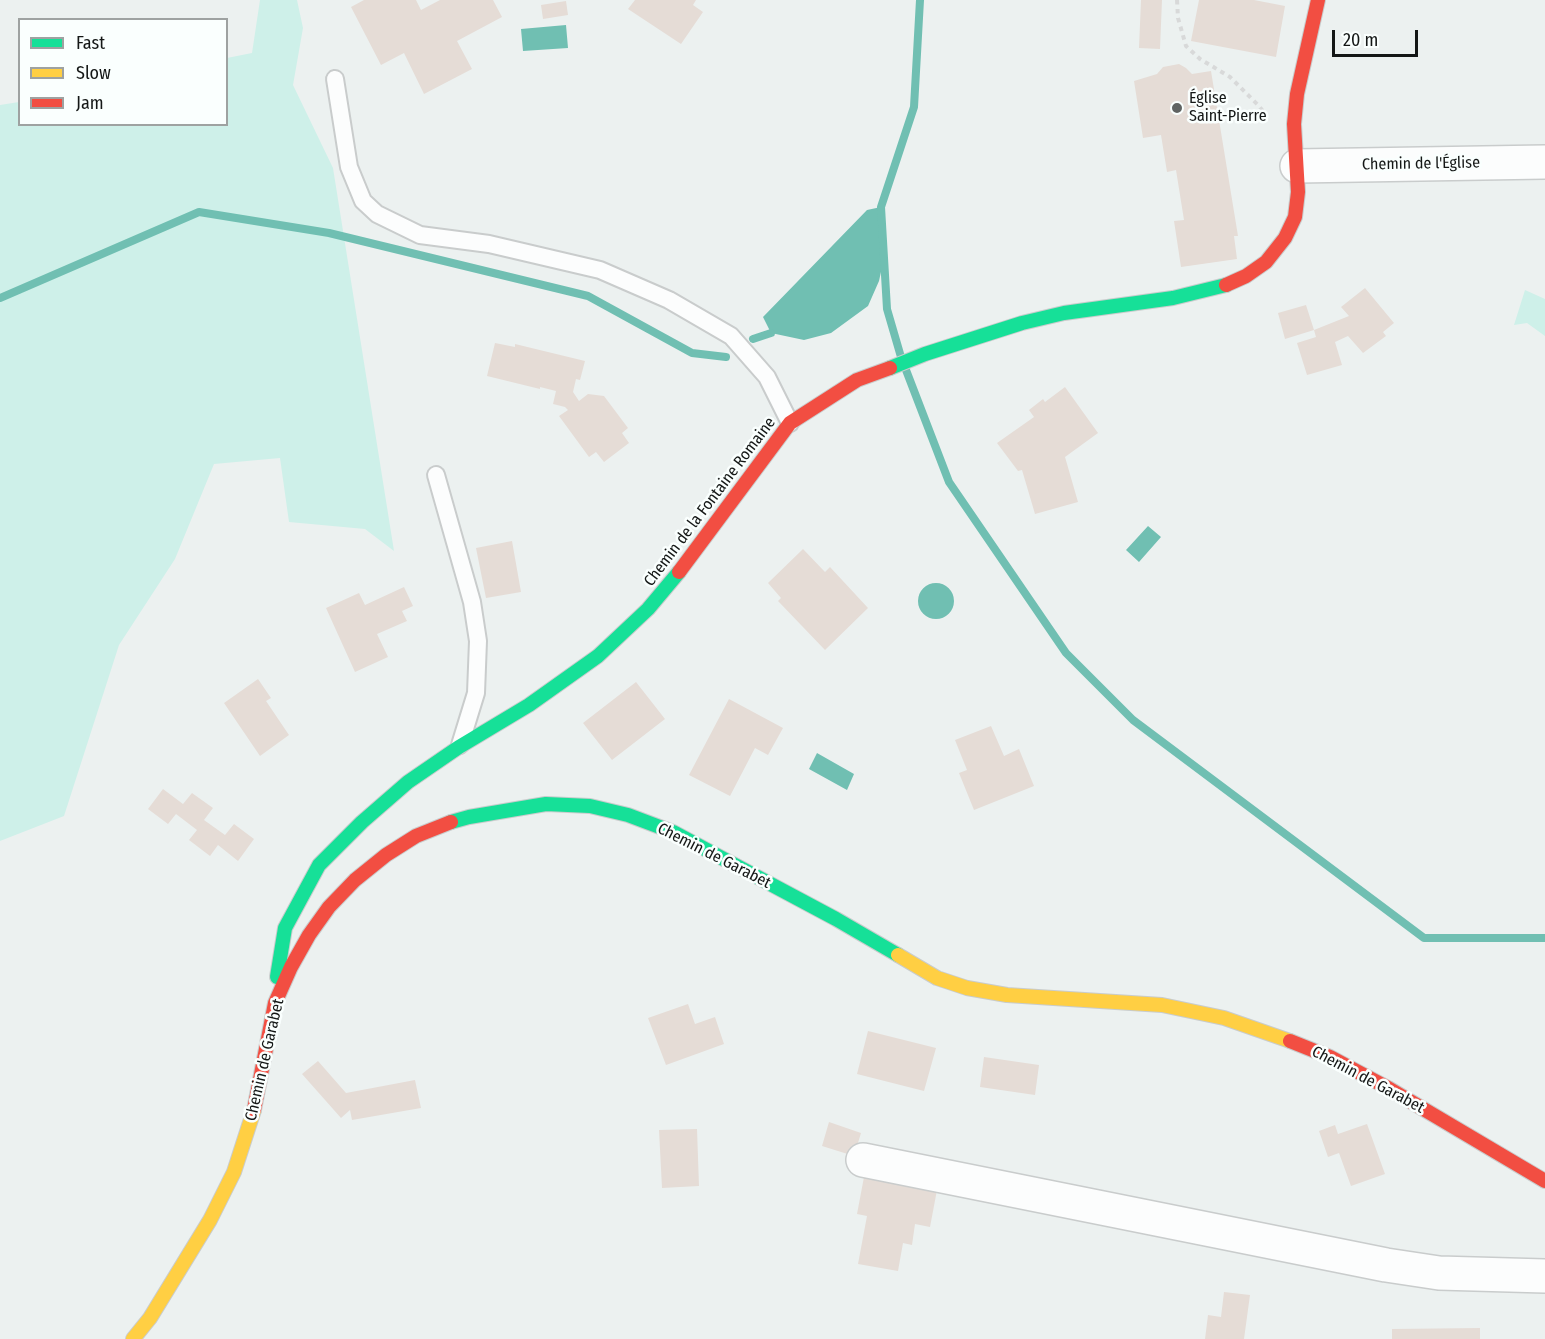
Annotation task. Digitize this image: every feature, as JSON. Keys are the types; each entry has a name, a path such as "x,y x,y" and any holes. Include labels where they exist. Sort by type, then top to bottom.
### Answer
{"street":[{"name":"Chemin de la Fontaine Romaine","path":"275,1003 278,963 285,928 319,865 362,822 408,782 459,747 529,705 598,656 648,609 694,554 790,423 857,380 925,354 1022,323 1053,316 1105,306 1173,298 1222,287 1246,276 1266,262 1286,238 1295,217 1298,192 1294,124 1296,94 1318,0"},
{"name":"Chemin de l'Église","path":"1297,166 1545,162"},
{"name":"Chemin de Garabet","path":"133,1339 150,1318 184,1264 210,1220 234,1172 252,1120 275,1003 309,935 329,907 355,880 386,855 444,824 501,810 546,804 590,806 628,815 673,832 836,919 937,978 967,988 1007,995 1162,1005 1224,1018 1271,1033 1330,1057 1388,1088 1545,1181"},
{"path":"862,1160 1386,1265 1438,1273 1545,1276"}],"lane":[{"path":"335,79 349,167 363,201 377,214 420,235 489,244 600,270 669,300 731,336 767,377 790,423"},
{"path":"435,475 472,602 478,641 476,693 459,747"}],"path":[{"path":"1177,0 1178,18 1186,46 1200,59 1230,77 1260,106 1266,116"}],"shaded area":[{"path":"260,0 297,0 303,28 293,85 333,168 394,551 365,529 289,522 280,458 214,464 175,559 119,645 64,816 0,841 0,105 18,102 18,126 228,126 228,58 252,53"},
{"path":"566,25 568,48 523,51 521,29"},
{"path":"881,207 884,258 879,281 868,306 831,333 804,340 771,333 763,317 867,210"},
{"path":"1525,290 1545,299 1545,336 1527,323 1514,325"},
{"path":"1148,526 1161,537 1139,562 1126,550"},
{"path":"936,583 949,588 954,601 949,614 936,619 923,614 918,601 923,588"},
{"path":"817,753 854,774 847,790 809,769"}],"building":[{"path":"364,0 416,0 421,10 440,0 493,0 502,17 457,41 472,69 424,94 404,53 381,65 351,7"},
{"path":"635,0 696,0 693,5 703,12 681,44 628,9"},
{"path":"1141,0 1162,0 1160,49 1139,48"},
{"path":"1199,0 1254,0 1285,6 1276,57 1191,41"},
{"path":"566,1 568,15 543,19 541,5"},
{"path":"1179,64 1192,74 1211,71 1238,236 1234,236 1237,259 1181,267 1174,221 1184,220 1176,170 1167,172 1161,135 1143,138 1134,81 1157,74 1163,67"},
{"path":"1365,288 1394,323 1383,332 1386,336 1363,353 1348,336 1335,342 1342,365 1307,375 1297,343 1316,337 1314,330 1349,316 1341,307"},
{"path":"1306,305 1314,330 1285,339 1278,313"},
{"path":"495,343 515,347 515,344 585,361 580,380 576,379 573,392 579,401 588,394 604,396 628,428 622,433 629,443 604,462 596,452 589,457 559,416 568,410 553,404 556,391 487,376"},
{"path":"1065,387 1098,433 1065,457 1078,502 1035,514 1022,470 1018,471 997,443 1034,417 1029,410 1043,399 1045,402"},
{"path":"512,541 521,592 486,598 476,548"},
{"path":"803,549 825,572 830,567 868,608 825,650 778,601 781,598 768,583"},
{"path":"404,587 413,606 402,611 407,621 377,634 388,657 355,672 326,608 359,593 365,605"},
{"path":"258,679 271,698 266,701 289,735 260,756 224,703"},
{"path":"636,682 665,719 612,760 583,723"},
{"path":"729,699 783,728 768,755 755,748 730,796 689,775"},
{"path":"991,726 1004,756 1019,749 1034,786 974,810 959,773 967,770 955,740"},
{"path":"163,789 183,804 192,793 213,808 204,820 225,835 234,824 254,839 238,861 218,845 210,856 189,840 197,830 176,814 168,824 148,809"},
{"path":"688,1004 695,1024 715,1017 724,1044 666,1065 648,1018"},
{"path":"868,1031 936,1048 924,1091 857,1074"},
{"path":"984,1057 1039,1065 1035,1095 980,1087"},
{"path":"318,1061 346,1093 415,1080 421,1108 352,1120 350,1110 341,1118 302,1074"},
{"path":"829,1122 861,1133 854,1156 822,1146"},
{"path":"1367,1124 1385,1174 1351,1186 1339,1153 1328,1157 1319,1131 1335,1125 1338,1134"},
{"path":"697,1129 699,1186 662,1188 659,1130"},
{"path":"864,1177 937,1190 930,1227 915,1224 912,1245 903,1243 898,1271 858,1264 867,1216 857,1214"},
{"path":"1224,1292 1250,1295 1244,1339 1205,1339 1208,1315 1221,1317"},
{"path":"1480,1328 1480,1339 1392,1339 1392,1329"}],"waterway":[{"path":"901,357 887,309 881,207 914,107 920,0"},
{"path":"0,298 199,212 329,233 588,296 692,353 726,357"},
{"path":"753,339 771,333"},
{"path":"906,370 949,482 1066,653 1133,720 1424,938 1545,938"}],"traffic: fast":[{"path":"890,368 925,354 1022,323 1064,313 1173,298 1226,285"},
{"path":"277,977 285,928 319,865 362,822 408,782 459,747 529,705 598,656 648,609 679,572"},
{"path":"451,822 546,804 590,806 628,815 673,832 836,919 898,955"}],"traffic: slow":[{"path":"898,955 937,978 967,988 1007,995 1162,1005 1224,1018 1290,1041"},
{"path":"133,1339 150,1318 210,1220 234,1172 254,1110"}],"traffic: jam":[{"path":"1226,285 1246,276 1266,262 1285,238 1295,217 1298,192 1294,124 1297,94 1318,0"},
{"path":"679,572 790,423 857,380 890,368"},
{"path":"254,1110 275,1003 309,935 329,907 355,880 386,855 416,836 451,822"},
{"path":"1290,1041 1330,1057 1388,1088 1545,1181"}],"place":[{"name":"Église Saint-Pierre","path":"1177,108"}]}
